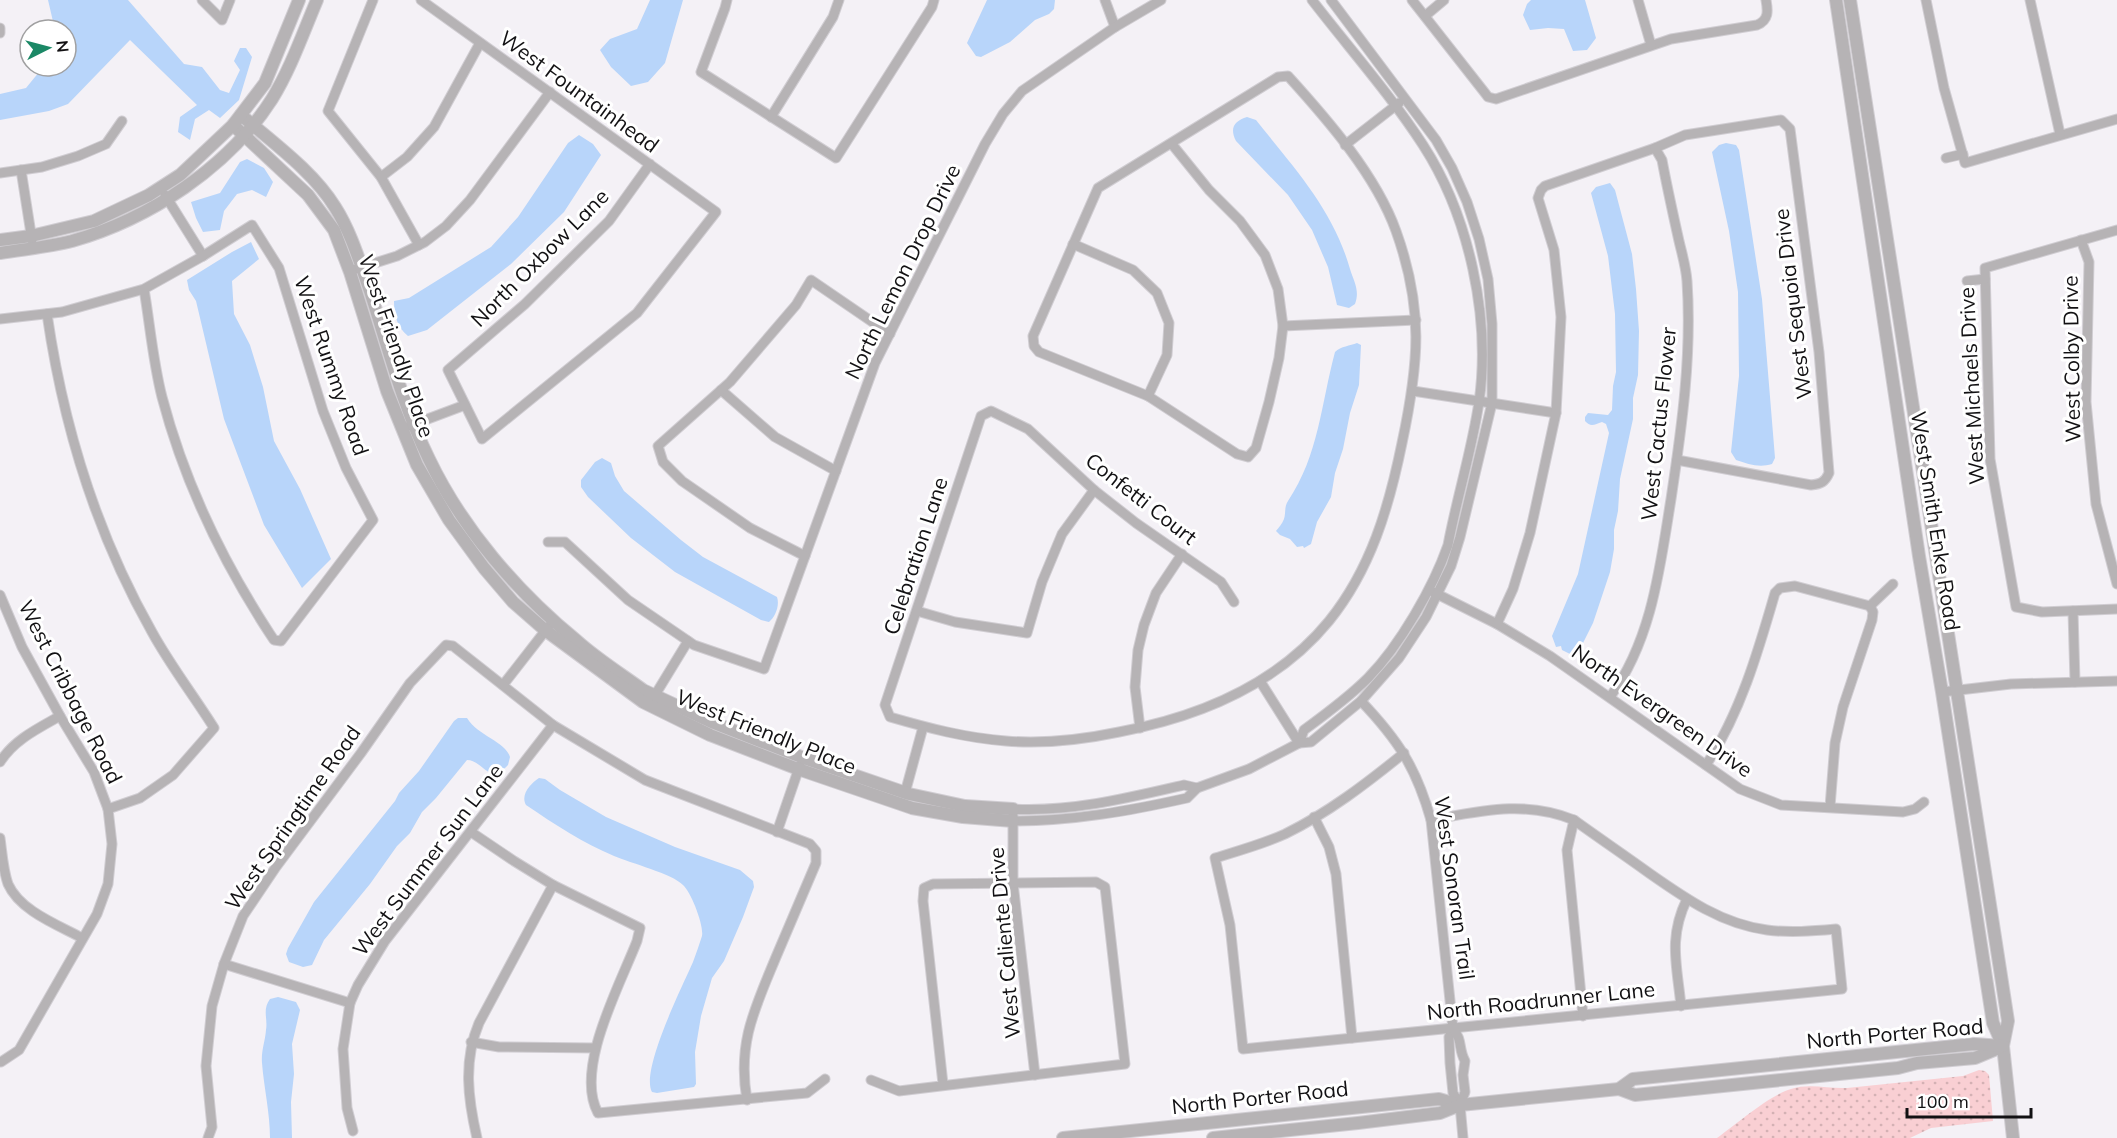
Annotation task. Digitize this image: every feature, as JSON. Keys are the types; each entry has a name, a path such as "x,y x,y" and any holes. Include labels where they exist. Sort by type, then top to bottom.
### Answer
{"street":[{"path":"202,0 222,20 230,0"},
{"path":"0,252 121,210 161,188 203,155 237,120 265,83 299,0"},
{"path":"0,240 69,242 102,232 168,200 213,165 248,130 271,101 286,74 317,0"},
{"path":"373,0 328,111 381,177 419,245"},
{"name":"West Fountainhead","path":"421,0 716,212 636,313 482,439 465,405"},
{"path":"727,0 701,72 836,158 932,7 934,0"},
{"path":"771,117 833,17 839,0"},
{"path":"1105,0 1115,27"},
{"name":"North Lemon Drop Drive","path":"688,641 764,669 875,363 985,144 1003,114 1022,91 1115,27 1161,0"},
{"name":"West Friendly Place","path":"1299,742 1305,730 1352,692 1381,663 1397,643 1441,565 1448,545 1479,402 1481,324 1472,268 1446,185 1423,145 1395,106 1312,0"},
{"name":"West Friendly Place","path":"356,269 387,391 402,430 417,465 463,539 513,602 545,630 652,700 714,723 801,764 912,808 963,817 1013,815 1066,808 1184,785 1197,788 1249,769 1299,742 1311,742 1361,700 1399,658 1438,594 1461,537 1492,403 1492,324 1488,279 1479,239 1467,202 1436,140 1331,0"},
{"path":"1412,0 1492,99 1499,99 1651,45 1690,35 1757,24 1765,20 1768,11 1766,0"},
{"path":"1425,16 1444,0"},
{"path":"1638,0 1651,45"},
{"name":"West Smith Enke Road","path":"1836,0 1993,1023 2003,1046 2013,1138"},
{"name":"West Smith Enke Road","path":"1850,0 2008,1021 2003,1046"},
{"path":"1926,0 1944,88 1964,159"},
{"path":"2030,0 2060,134"},
{"path":"381,177 407,157 434,127 480,43"},
{"path":"905,793 923,727 968,737 1008,742 1045,742 1088,738 1182,717 1213,706 1260,681 1290,659 1329,621 1359,575 1378,536 1394,482 1413,391 1417,355 1411,276 1395,228 1373,185 1345,145 1288,76 1278,77 1098,188 1033,336 1034,346 1039,352 1148,396 1237,454 1248,457 1256,448 1269,402 1283,326 1278,289 1265,255 1240,221 1209,190 1171,143"},
{"path":"356,269 397,256 419,245 446,226 470,200 550,92"},
{"path":"1345,145 1406,98"},
{"path":"1946,158 1964,159 2117,119"},
{"name":"West Friendly Place","path":"237,120 298,164 335,207 414,424 429,460 460,513 496,560 554,621 652,700"},
{"name":"West Sequoia Drive","path":"1655,148 1685,135 1773,120 1781,120 1790,129 1819,352 1829,472 1826,480 1811,485 1677,460"},
{"path":"0,173 42,167 78,156 106,144 122,121"},
{"path":"1497,624 1513,589 1530,533 1556,413 1562,317 1554,250 1538,198 1545,186 1655,148"},
{"name":"West Cactus Flower","path":"1610,697 1621,682 1638,648 1657,586 1677,460 1688,369 1690,327 1687,277 1662,160 1655,148"},
{"name":"North Oxbow Lane","path":"465,405 448,370 525,304 609,221 650,164"},
{"path":"21,170 32,242"},
{"path":"0,320 62,312 144,289 203,256 161,188"},
{"name":"West Rummy Road","path":"144,289 162,394 172,434 210,528 235,578 274,640 281,641 373,520 346,468 323,411 279,268 252,225 203,256"},
{"path":"2081,240 2117,230"},
{"name":"West Michaels Drive","path":"2073,611 2042,612 2016,607 1990,459 1985,268 2081,240"},
{"name":"West Colby Drive","path":"2081,240 2089,262 2086,402 2095,492 2117,584"},
{"path":"1073,244 1133,270 1157,293 1169,323 1167,355 1148,396"},
{"path":"1967,280 1985,279"},
{"path":"805,556 750,528 682,481 663,462 658,446 730,382 796,305 811,280 890,334"},
{"path":"47,314 53,358 81,469 114,554 152,633 214,728 173,775 140,798 108,809"},
{"path":"1283,326 1416,320"},
{"path":"721,390 775,437 836,471"},
{"path":"1413,391 1556,413"},
{"path":"402,430 465,405"},
{"name":"Confetti Court","path":"991,411 1028,429 1094,490 1136,523 1221,582 1234,602"},
{"name":"Celebration Lane","path":"923,727 890,717 885,705 981,416 991,411"},
{"path":"917,610 955,622 1027,633 1042,582 1062,534 1094,490"},
{"path":"548,542 565,542 628,600 688,641 652,700"},
{"path":"1140,728 1135,687 1138,650 1144,625 1156,593 1182,554"},
{"path":"1870,606 1893,584"},
{"path":"1706,765 1722,742 1747,683 1775,593 1780,588 1795,586 1870,606 1873,612 1872,620 1843,707 1836,743 1830,807"},
{"name":"North Evergreen Drive","path":"1428,590 1497,624 1550,656 1740,789 1762,799 1781,804 1902,812 1915,809 1924,802"},
{"name":"West Cribbage Road","path":"0,595 22,647 94,772 108,809 112,844 108,884 97,914 19,1050 1,1062"},
{"path":"2075,682 2073,611 2117,609"},
{"path":"0,625 10,620"},
{"path":"554,621 502,685 553,725 645,780 810,844 816,851 816,863 751,1019 744,1049 743,1079 747,1100"},
{"name":"West Springtime Road","path":"208,1138 212,1127 207,1056 212,1006 224,964 243,916 410,683 446,645 453,646 502,685"},
{"path":"1260,681 1299,742"},
{"path":"1942,692 2021,683 2117,681"},
{"name":"West Sonoran Trail","path":"1361,700 1387,729 1404,753 1422,787 1431,820 1453,1029 1449,1036 1453,1093 1460,1105"},
{"path":"0,762 8,749 60,716"},
{"name":"West Summer Sun Lane","path":"353,1131 347,1108 343,1049 350,1003 357,985 385,941 553,725"},
{"path":"1352,1038 1336,874 1329,847 1314,817 1372,779 1404,753"},
{"path":"777,832 801,764"},
{"name":"West Friendly Place","path":"801,764 905,793 1013,815"},
{"path":"1431,820 1522,807 1554,812 1574,820 1687,899 1678,917 1675,932 1681,1006"},
{"name":"West Caliente Drive","path":"1013,815 1013,883 1035,1075"},
{"name":"North Roadrunner Lane","path":"1314,817 1285,834 1215,858 1230,925 1243,1049 1842,989 1836,929 1799,932 1768,930 1711,914 1687,899"},
{"path":"1574,820 1567,850 1583,1016"},
{"path":"471,832 553,885 639,928 637,942 595,1048 591,1076 593,1104 598,1113 807,1093 825,1079"},
{"path":"0,838 8,883 17,899 39,915 82,938"},
{"path":"871,1080 899,1090 1125,1064 1105,887 1096,882 933,884 924,888 923,901 943,1084"},
{"path":"477,1138 468,1087 471,1042 553,885"},
{"path":"224,964 350,1003"},
{"name":"West Sonoran Trail","path":"1453,1029 1460,1036 1465,1061 1463,1076 1465,1092 1460,1105"},
{"path":"471,1042 500,1047 595,1048"},
{"name":"North Porter Road","path":"1213,1138 1440,1113 1460,1105 1619,1089 1633,1079 1974,1044 2003,1046"},
{"name":"North Porter Road","path":"1063,1138 1439,1100 1460,1105"},
{"path":"1460,1105 1463,1138"}],"shaded area":[{"path":"1979,1070 1989,1075 1993,1121 1931,1128 1910,1138 1717,1138 1763,1104 1798,1087 1847,1088 1963,1076"}],"water":[{"path":"48,0 128,0 184,64 202,67 220,90 229,93 240,70 234,61 240,48 246,48 252,57 239,100 220,118 209,110 195,119 190,140 178,132 180,117 197,105 130,40 68,104 49,111 0,120 0,94 26,88 34,78 78,78 78,18 52,18"},
{"path":"650,0 683,0 665,63 648,82 631,86 611,67 600,50 610,39 637,29"},
{"path":"987,0 1055,0 1054,9 1049,14 1035,20 1010,42 981,57 976,56 967,43"},
{"path":"1531,0 1585,0 1596,38 1587,50 1573,51 1564,29 1530,30 1523,15"},
{"path":"1247,117 1256,120 1298,172 1323,208 1343,247 1355,282 1357,290 1355,304 1349,308 1337,305 1328,267 1312,230 1288,195 1236,141 1233,132 1234,125"},
{"path":"579,135 593,144 601,155 564,212 511,264 427,330 408,336 401,329 397,320 394,301 409,298 491,247 518,217 568,143"},
{"path":"1726,143 1736,145 1739,150 1762,299 1775,458 1772,464 1763,466 1736,460 1731,452 1739,376 1738,292 1729,231 1712,152 1719,145"},
{"path":"247,159 264,168 273,182 266,197 252,190 237,194 224,211 220,230 203,232 191,202 220,193 240,162"},
{"path":"1610,183 1615,190 1632,254 1639,331 1638,375 1633,398 1633,419 1620,479 1610,572 1593,623 1577,655 1574,656 1562,650 1561,646 1556,647 1552,636 1578,574 1609,433 1606,424 1602,422 1589,424 1585,421 1585,417 1588,413 1608,415 1612,410 1616,372 1615,314 1608,256 1591,193 1596,187"},
{"path":"251,242 259,259 232,281 234,314 250,345 263,387 274,441 300,489 331,559 302,588 264,525 224,419 196,301 189,290 187,280"},
{"path":"1357,343 1361,345 1359,385 1335,473 1331,497 1317,522 1311,544 1304,548 1303,546 1297,547 1290,539 1276,531 1284,519 1287,503 1298,484 1313,447 1335,352"},
{"path":"602,458 611,463 615,476 624,491 681,540 703,557 777,597 777,608 771,620 769,622 761,620 675,572 631,538 588,497 581,487 581,480 595,462"},
{"path":"458,718 467,718 503,747 510,757 508,765 499,774 494,774 476,762 467,760 422,812 410,833 397,846 370,884 324,940 312,965 303,967 289,962 286,954 288,948 314,902 399,793 419,771"},
{"path":"539,778 545,779 606,817 675,847 740,870 753,881 754,887 743,917 724,961 712,978 701,1016 695,1052 696,1084 694,1087 657,1093 652,1092 650,1081 652,1066 664,1028 702,936 699,917 690,894 678,881 591,845 526,805 525,793"},
{"path":"278,997 296,1002 300,1010 292,1044 294,1074 291,1102 292,1138 270,1138 263,1072 266,1007 270,999"}]}
